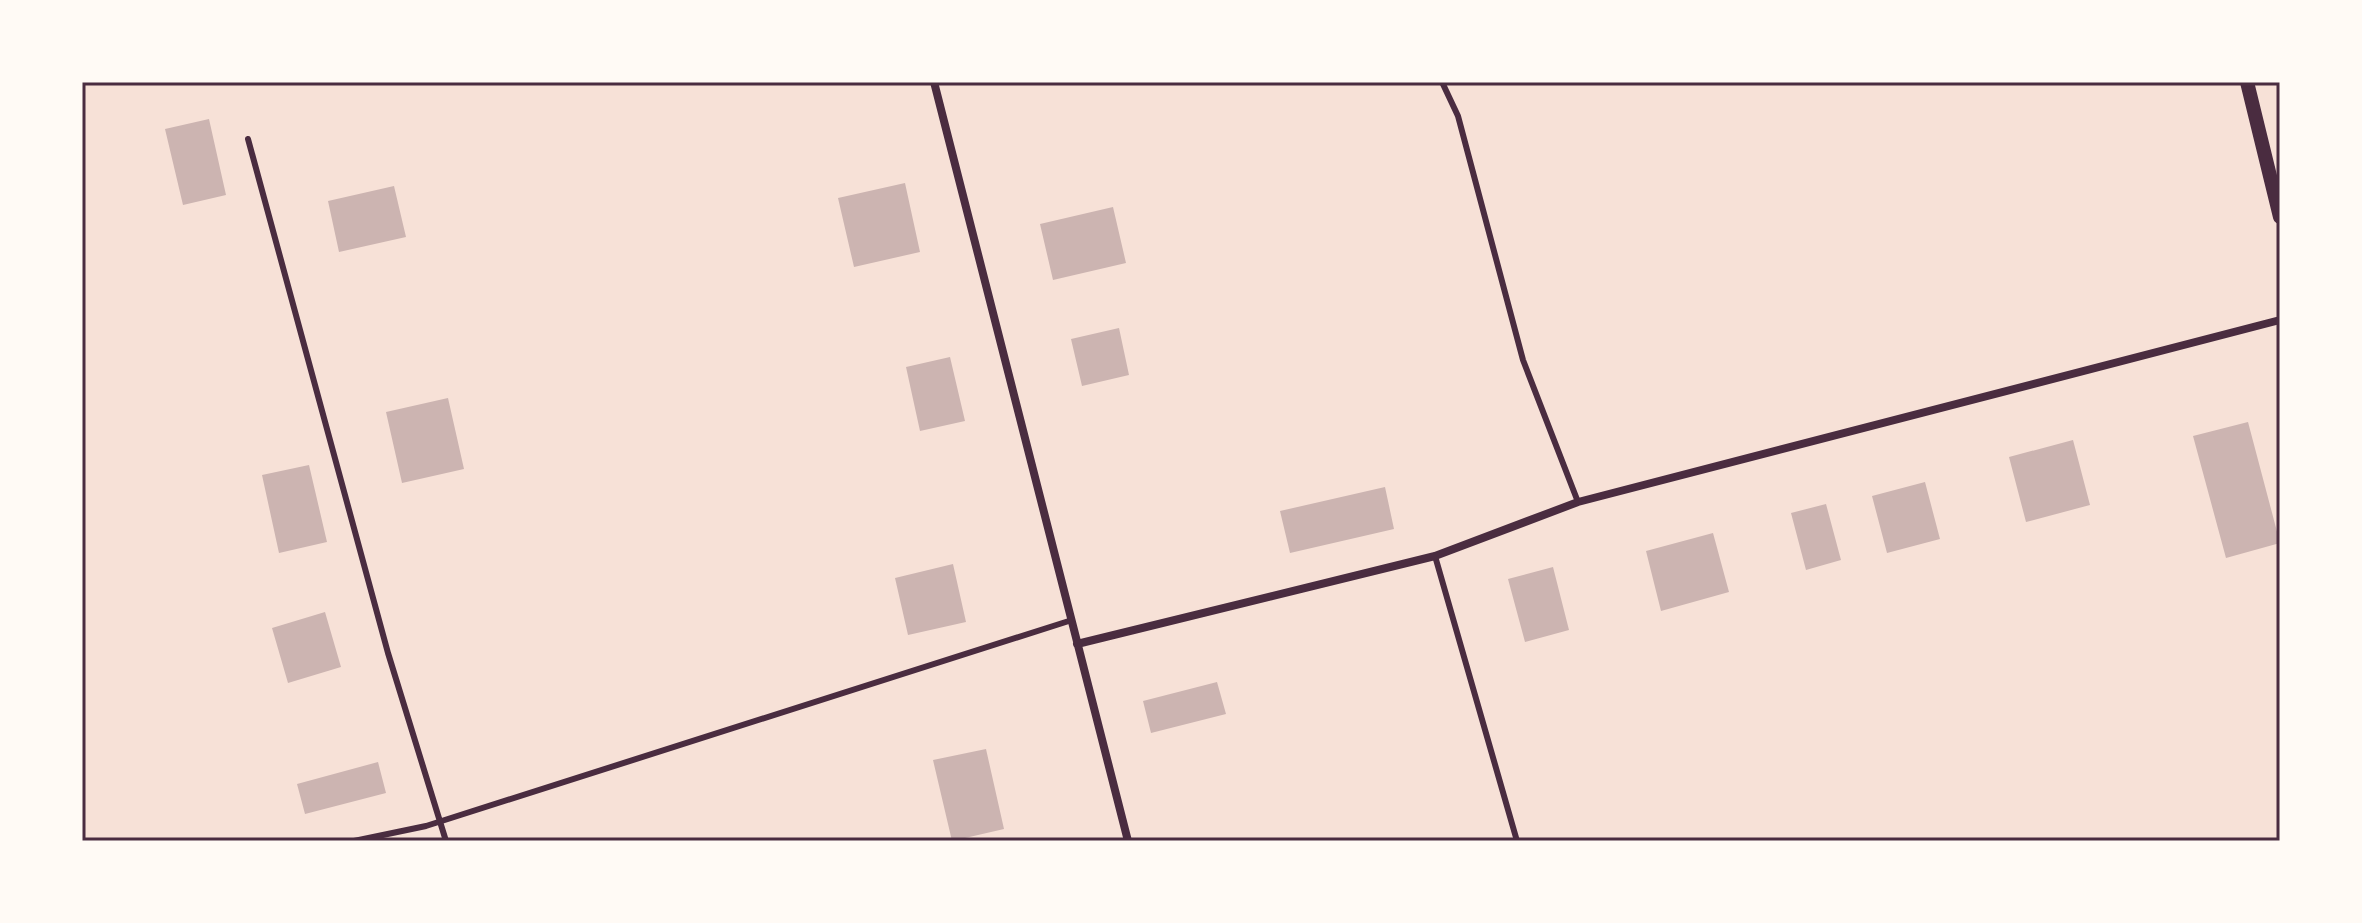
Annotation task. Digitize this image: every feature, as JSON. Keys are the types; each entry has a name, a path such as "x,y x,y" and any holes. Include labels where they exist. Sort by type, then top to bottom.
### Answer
{"street":[{"path":"934,82 1128,841"},
{"path":"2247,82 2280,217"},
{"path":"1077,644 1435,556 1578,502 2280,320"}],"lane":[{"path":"1442,82 1458,116 1523,360 1578,502"},
{"path":"248,139 388,653 446,841"},
{"path":"1435,556 1517,841"},
{"path":"354,841 442,821 1072,620"}],"building":[{"path":"209,119 226,195 183,205 165,129"},
{"path":"905,183 920,252 854,267 838,198"},
{"path":"394,186 406,237 339,252 328,201"},
{"path":"1113,207 1126,263 1053,280 1040,224"},
{"path":"1119,328 1129,375 1082,386 1071,339"},
{"path":"950,357 965,421 920,431 906,367"},
{"path":"448,398 464,469 402,483 386,412"},
{"path":"2248,422 2280,543 2226,558 2193,436"},
{"path":"2073,440 2090,505 2026,522 2009,457"},
{"path":"309,465 327,542 279,553 262,475"},
{"path":"1925,482 1940,539 1887,553 1872,496"},
{"path":"1385,487 1394,529 1290,553 1280,511"},
{"path":"1826,504 1841,560 1806,570 1791,513"},
{"path":"1713,533 1729,592 1661,611 1646,551"},
{"path":"953,564 966,622 908,635 895,578"},
{"path":"1553,567 1569,630 1525,642 1508,579"},
{"path":"325,612 341,667 288,683 272,628"},
{"path":"1217,682 1226,714 1151,733 1143,701"},
{"path":"986,749 1004,829 952,841 933,760"},
{"path":"378,762 386,793 305,814 297,784"}]}
